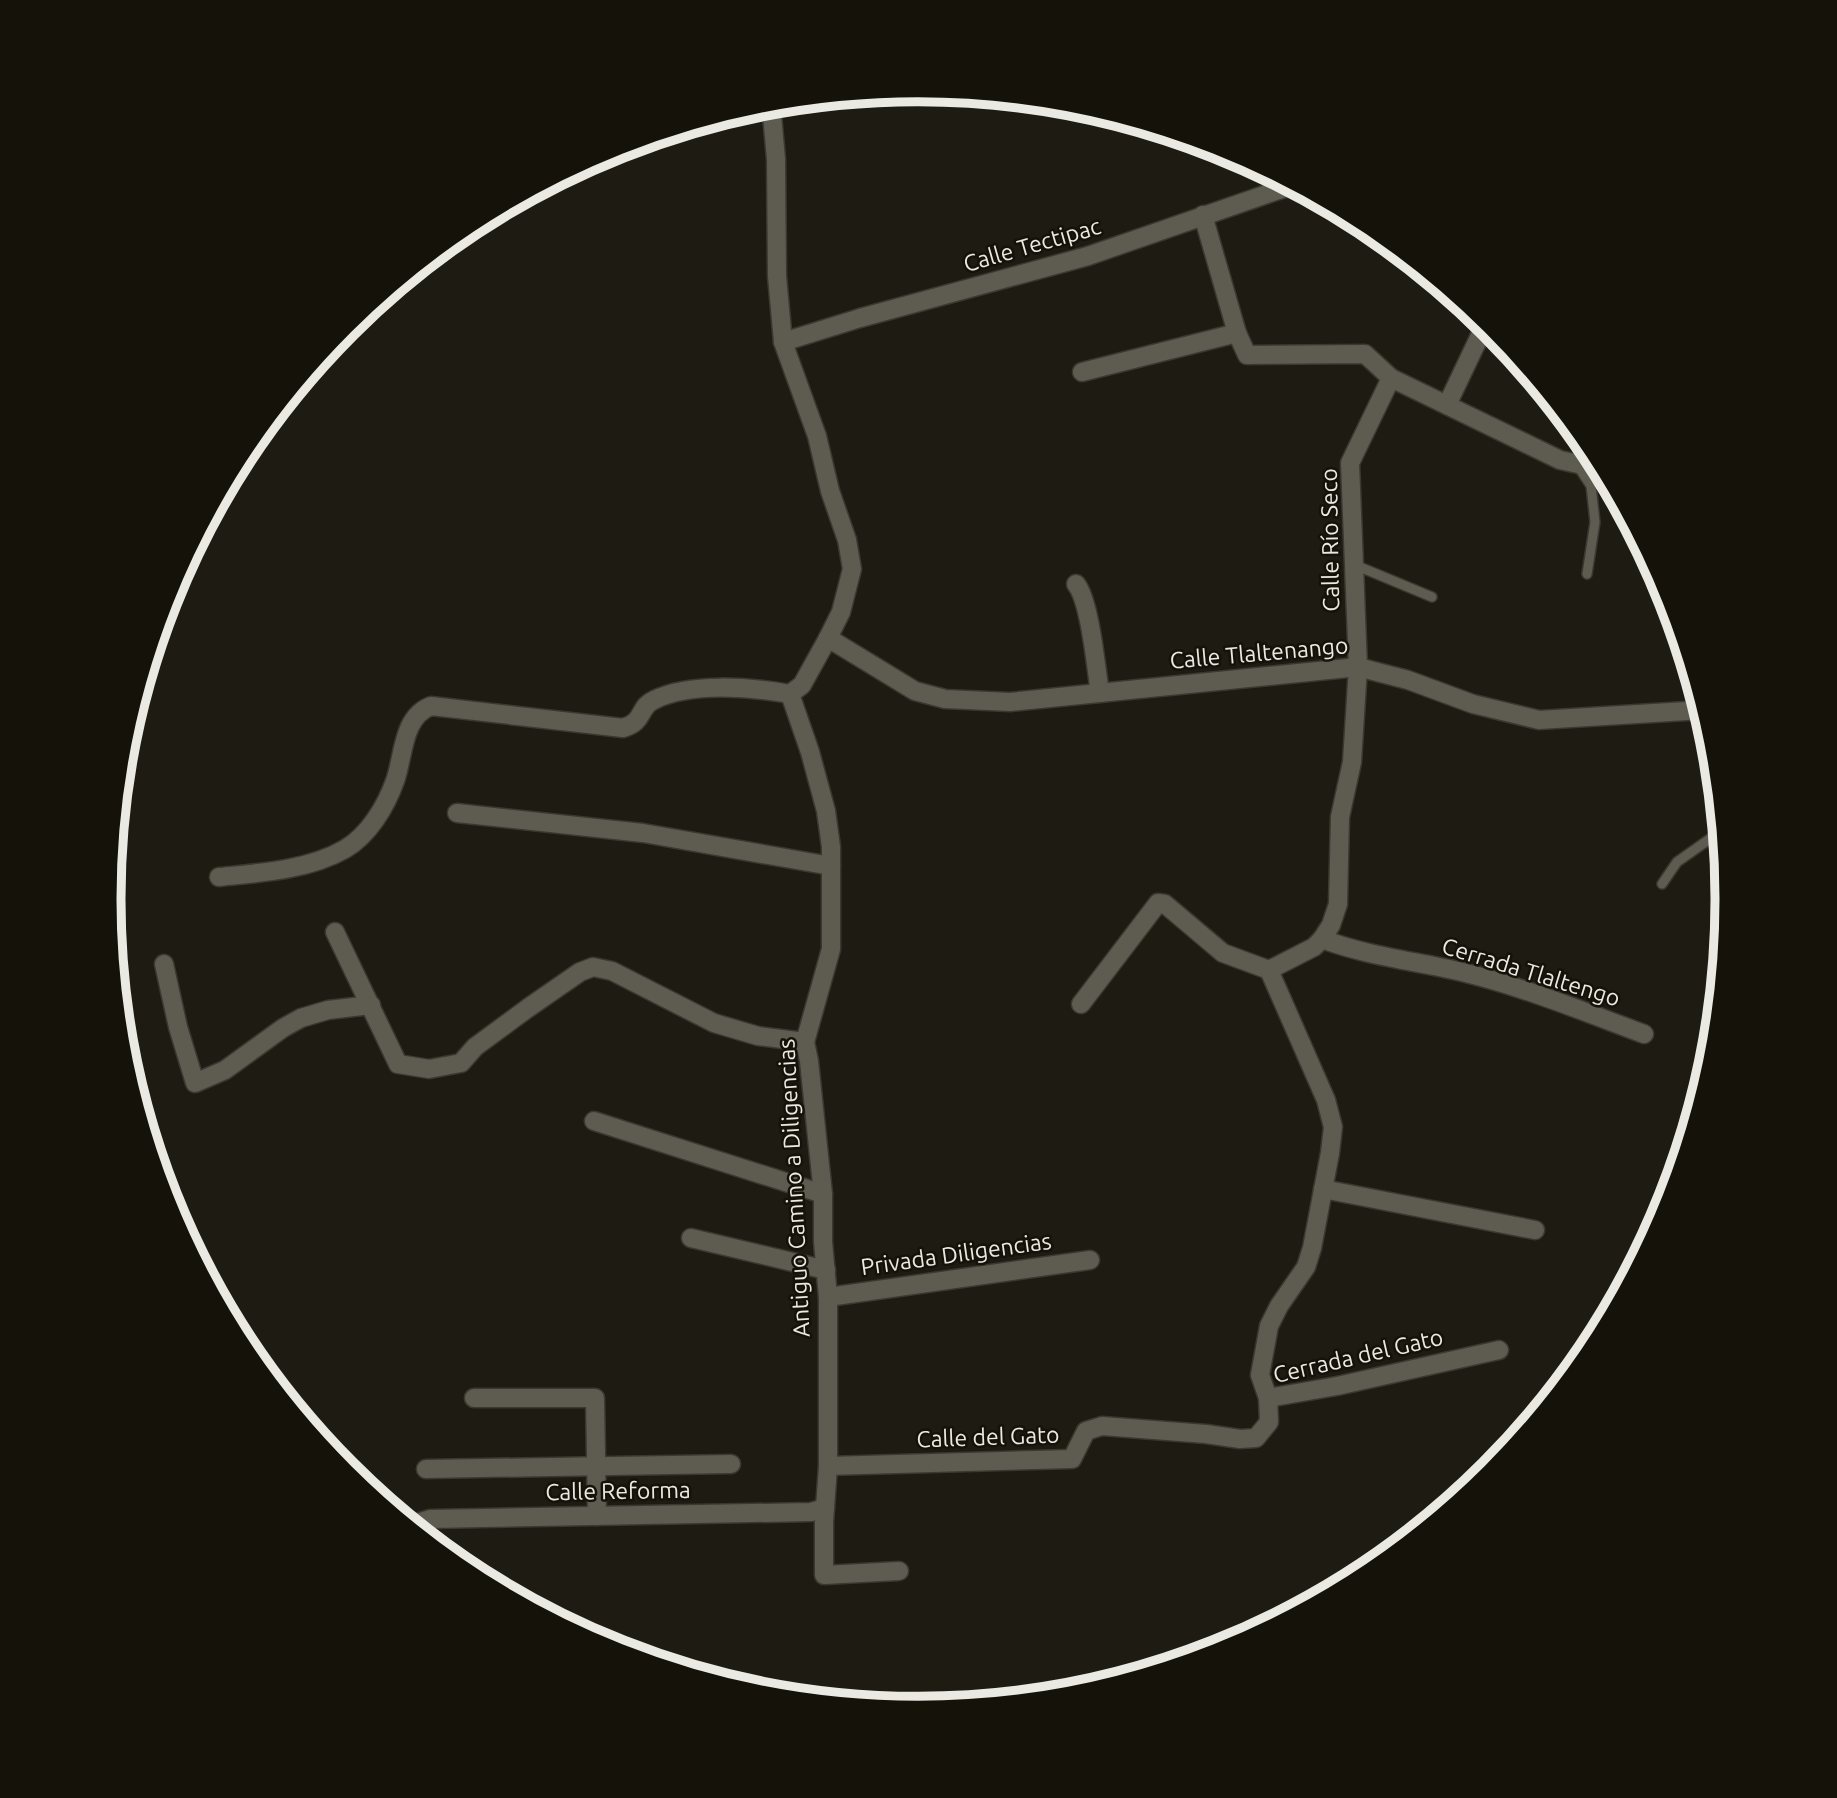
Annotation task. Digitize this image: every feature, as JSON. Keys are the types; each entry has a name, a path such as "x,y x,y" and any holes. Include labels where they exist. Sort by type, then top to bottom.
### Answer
{"street":[{"path":"219,877 289,868 337,853 355,843 382,808 392,788 412,721 431,706 623,728 638,721 646,705 655,699 680,692 744,688 790,694 802,685 841,612 852,569 847,540 830,491 817,436 783,342 777,276 776,159 772,115"},
{"name":"Calle Tectipac","path":"783,342 860,318 1088,256 1281,189"},
{"path":"1203,215 1237,333 1247,355 1365,354 1391,378 1560,460 1586,463"},
{"path":"1082,372 1237,333"},
{"path":"1447,405 1481,334"},
{"name":"Calle Río Seco","path":"1322,939 1331,925 1338,904 1340,817 1352,762 1358,667 1350,463 1391,378"},
{"path":"1076,584 1085,607 1100,692"},
{"name":"Calle Tlaltenango","path":"828,638 915,691 945,699 1010,702 1358,667 1408,680 1473,704 1539,720 1693,711"},
{"name":"Antiguo Camino a Diligencias","path":"790,694 826,811 831,847 831,949 805,1042 810,1061 823,1194 823,1242 828,1297 828,1466 824,1575 899,1570"},
{"path":"457,813 643,833 831,866"},
{"path":"1081,1004 1158,903 1165,904 1223,953 1269,970 1326,1100 1333,1127 1306,1267 1279,1306 1269,1326 1261,1375 1268,1398"},
{"path":"335,932 398,1064 429,1069 461,1063 475,1047 527,1008 580,972 593,967 612,971 714,1023 758,1037 805,1042"},
{"path":"1269,970 1314,947 1322,939"},
{"name":"Cerrada Tlaltengo","path":"1322,939 1345,948 1464,973 1564,1004 1644,1034"},
{"path":"164,964 178,1027 195,1083 225,1070 301,1018 328,1010 371,1005"},
{"path":"594,1121 823,1194"},
{"path":"1323,1189 1535,1230"},
{"path":"691,1238 826,1270"},
{"name":"Privada Diligencias","path":"828,1297 1090,1260"},
{"name":"Cerrada del Gato","path":"1256,1438 1269,1422 1268,1398 1337,1386 1499,1350"},
{"path":"474,1398 595,1398 597,1516"},
{"name":"Calle del Gato","path":"828,1466 1072,1459 1086,1431 1102,1426 1256,1438"},
{"path":"426,1469 731,1464"},
{"name":"Calle Reforma","path":"421,1522 430,1519 811,1512 825,1508"}],"lane":[{"path":"1587,465 1594,522 1587,575"},
{"path":"1355,565 1432,597"},
{"path":"1662,884 1677,862 1713,837"}]}
